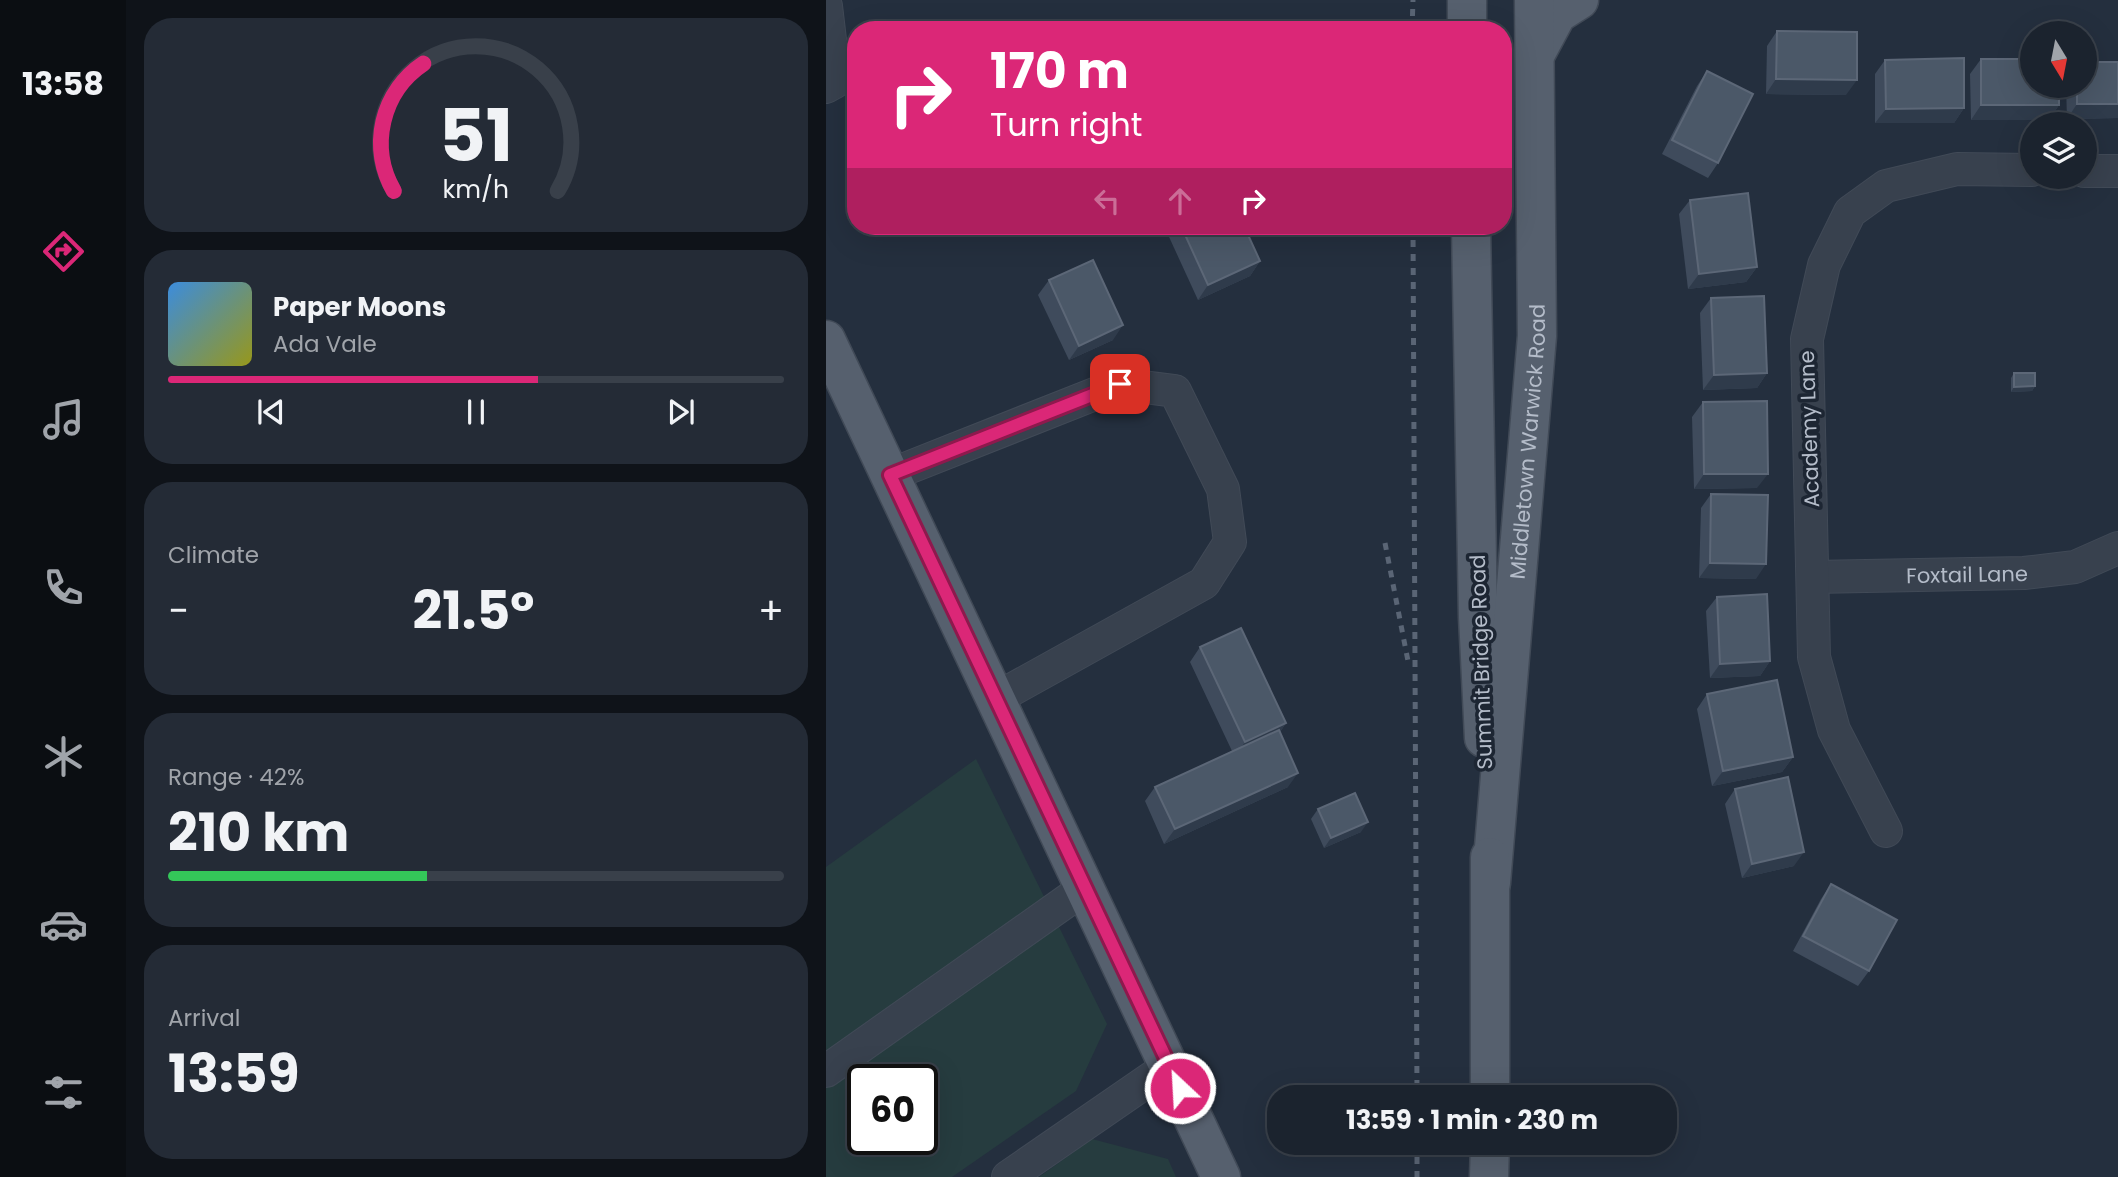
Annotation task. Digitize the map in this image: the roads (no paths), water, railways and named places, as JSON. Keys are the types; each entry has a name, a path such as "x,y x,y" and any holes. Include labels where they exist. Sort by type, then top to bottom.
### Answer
{"main road":[{"path":"1466,0 1467,21"},
{"name":"Middletown Warwick Road","path":"1491,884 1537,336 1534,0"},
{"path":"1535,55 1557,14 1579,0"},
{"name":"Summit Bridge Road","path":"1471,235 1478,617 1491,884 1490,1085"},
{"path":"826,340 1221,1177"},
{"path":"1489,1177 1490,1155"}],"street":[{"path":"826,6 835,82 826,87"},
{"name":"Academy Lane","path":"1886,831 1831,718 1814,657 1807,339 1824,265 1850,212 1886,186 1957,169 2020,170"},
{"path":"2097,171 2118,171"},
{"path":"890,475 1120,384 1175,391 1223,489 1230,542 1204,583 995,699"},
{"name":"Foxtail Lane","path":"1813,577 2024,573 2076,567 2118,548"},
{"path":"826,1071 1085,888"},
{"path":"1008,1177 1169,1066"}],"railway":[{"path":"1412,21 1413,0"},
{"path":"1413,235 1417,1085"},
{"path":"1385,543 1408,661"},
{"path":"1417,1155 1417,1177"}]}
